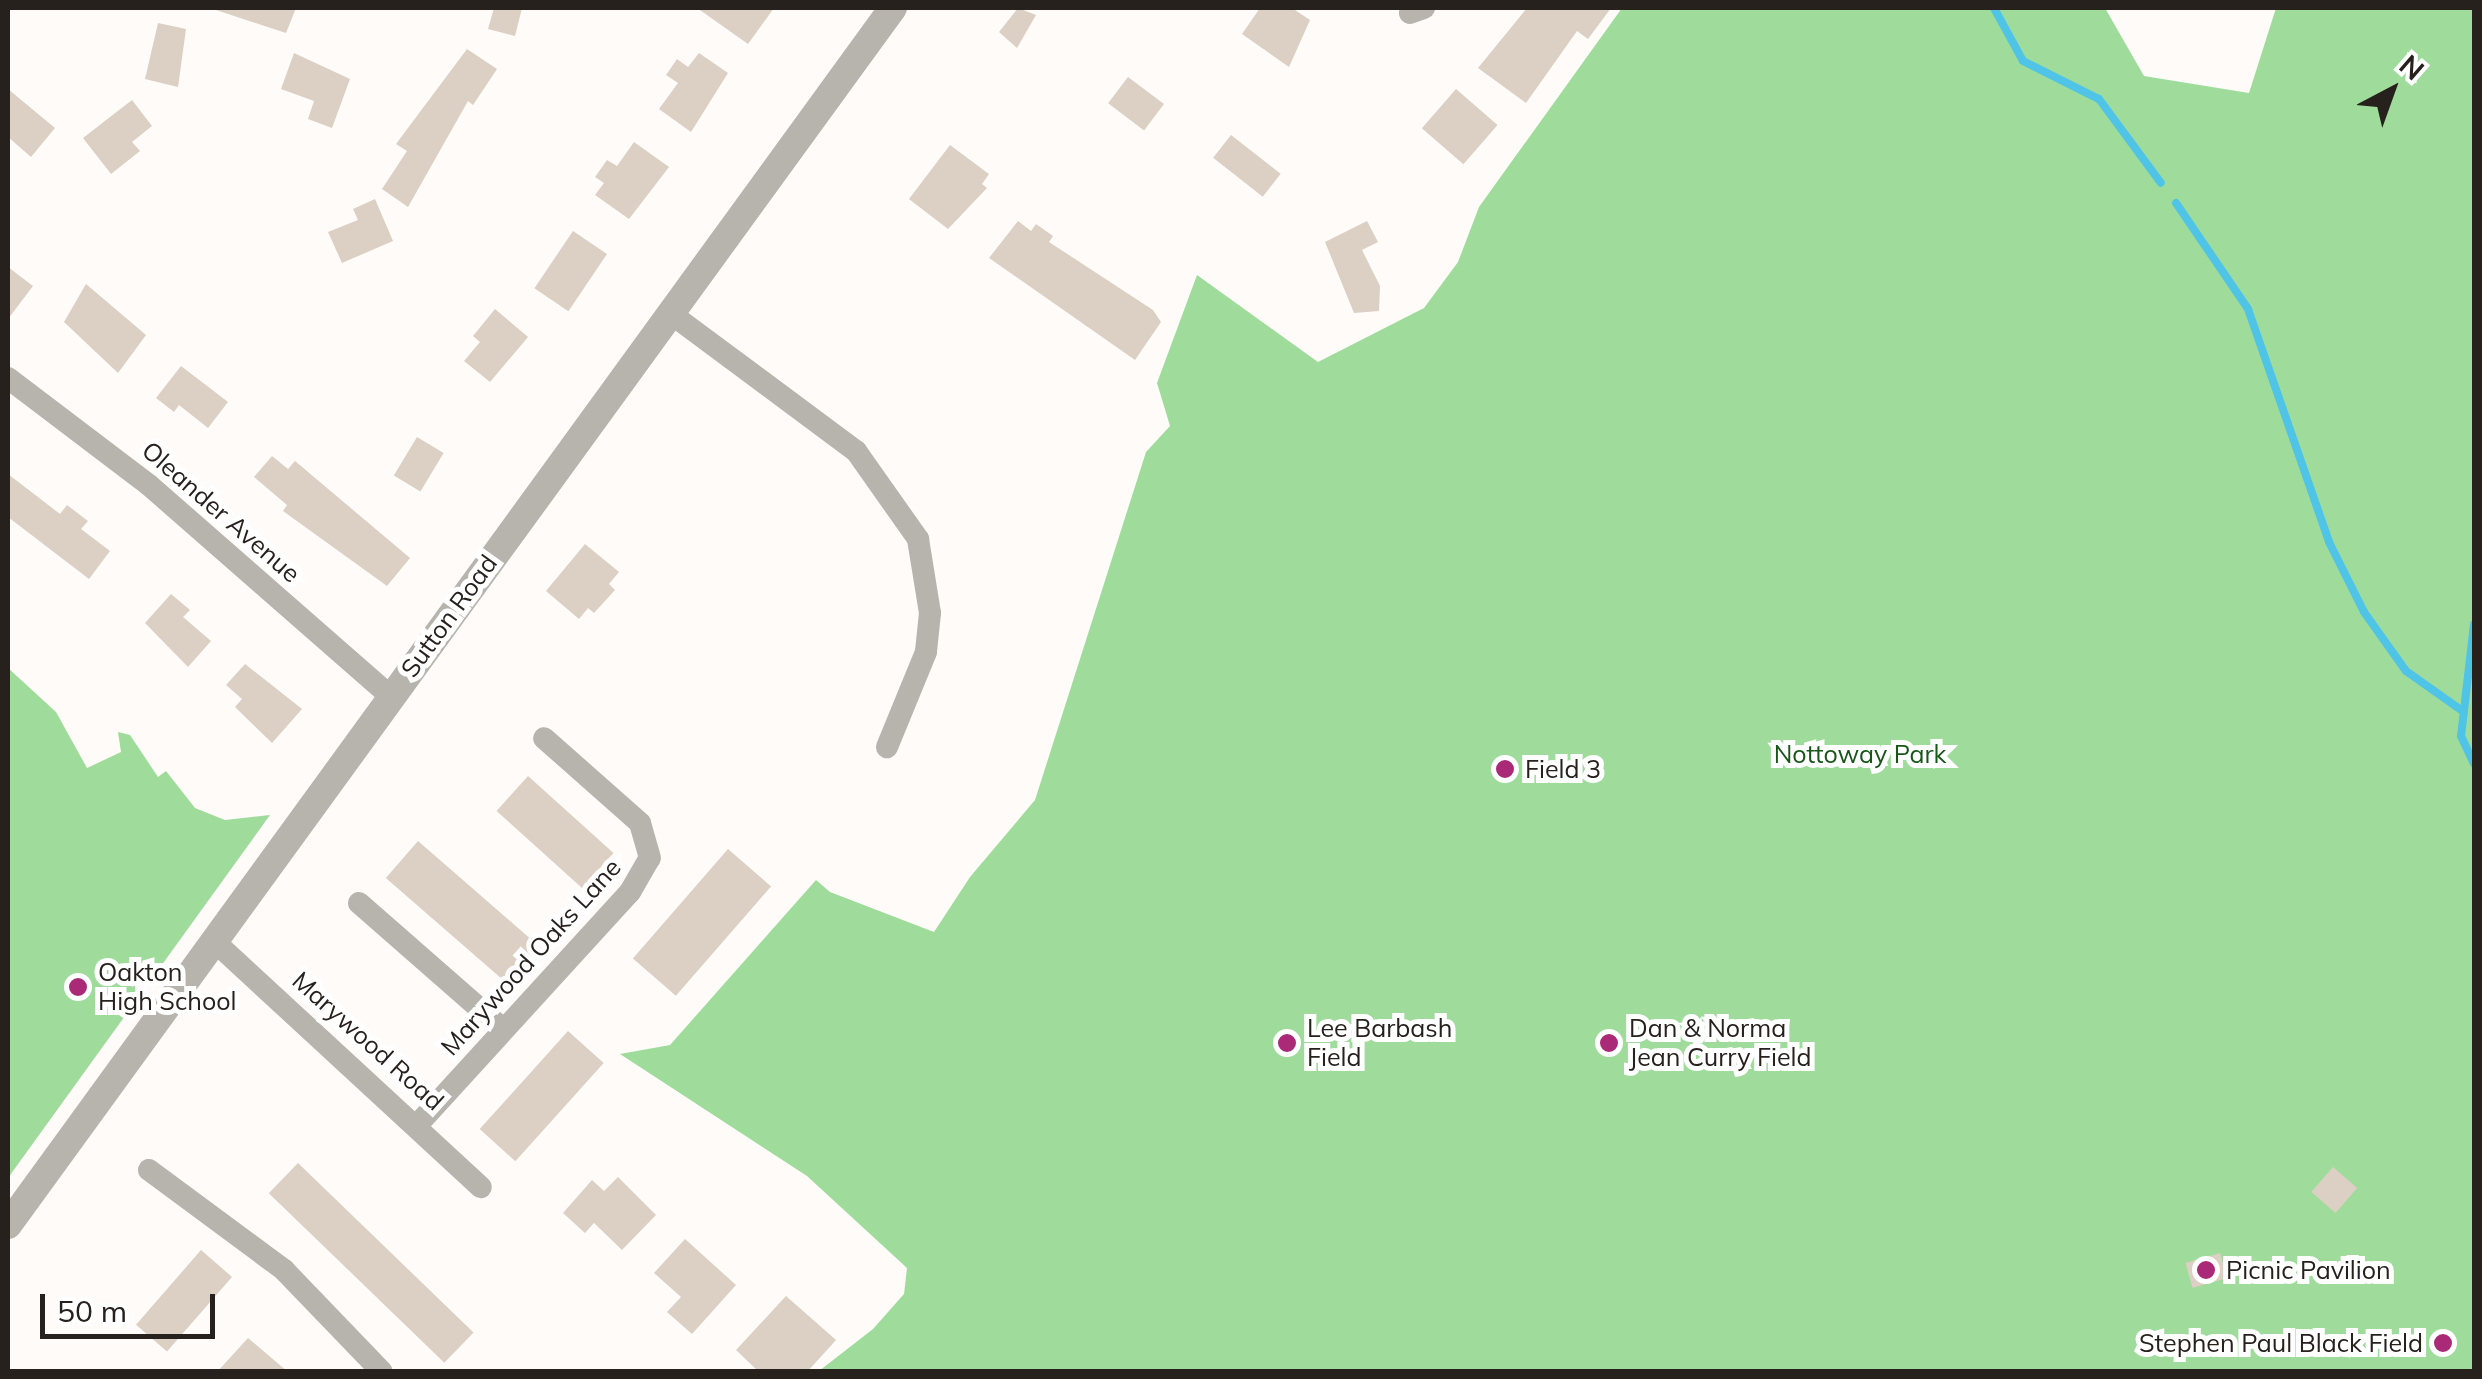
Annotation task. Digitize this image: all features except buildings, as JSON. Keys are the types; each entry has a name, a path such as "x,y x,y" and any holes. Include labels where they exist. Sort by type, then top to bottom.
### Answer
{"street":[{"name":"Sutton Road","path":"8,1225 892,8"},
{"path":"670,314 856,451 918,539 930,613 926,652 907,712 887,747"},
{"name":"Oleander Avenue","path":"8,378 149,484 391,697"},
{"name":"Marywood Oaks Lane","path":"419,1123 630,892 650,858 640,823 544,738"},
{"path":"359,903 503,1029"},
{"name":"Marywood Road","path":"214,940 419,1123 481,1187"},
{"path":"149,1170 284,1270 382,1372"}],"green space":[{"name":"Nottoway Park","path":"1622,8 2105,8 2144,76 2249,93 2276,8 2474,8 2474,1371 819,1371 873,1329 904,1294 907,1268 807,1176 620,1054 670,1045 816,880 830,892 934,932 970,877 1035,800 1146,452 1170,426 1157,383 1197,275 1318,362 1424,308 1458,262 1479,207"},
{"name":"Oakton High School","path":"8,668 56,712 87,768 121,752 118,732 130,735 158,777 166,771 195,808 225,820 270,815 8,1178"}],"waterway":[{"path":"1994,8 2023,61 2099,99 2161,183"},
{"path":"2176,203 2248,309 2329,542 2364,612 2406,671 2464,712"},
{"path":"2474,624 2461,736 2474,764"}],"place":[{"name":"Field 3","path":"1505,769"},
{"name":"Oakton High School","path":"78,987"},
{"name":"Lee Barbash Field","path":"1287,1043"},
{"name":"Dan & Norma Jean Curry Field","path":"1609,1043"},
{"name":"Picnic Pavilion","path":"2206,1270"},
{"name":"Stephen Paul Black Field","path":"2443,1343"}]}
